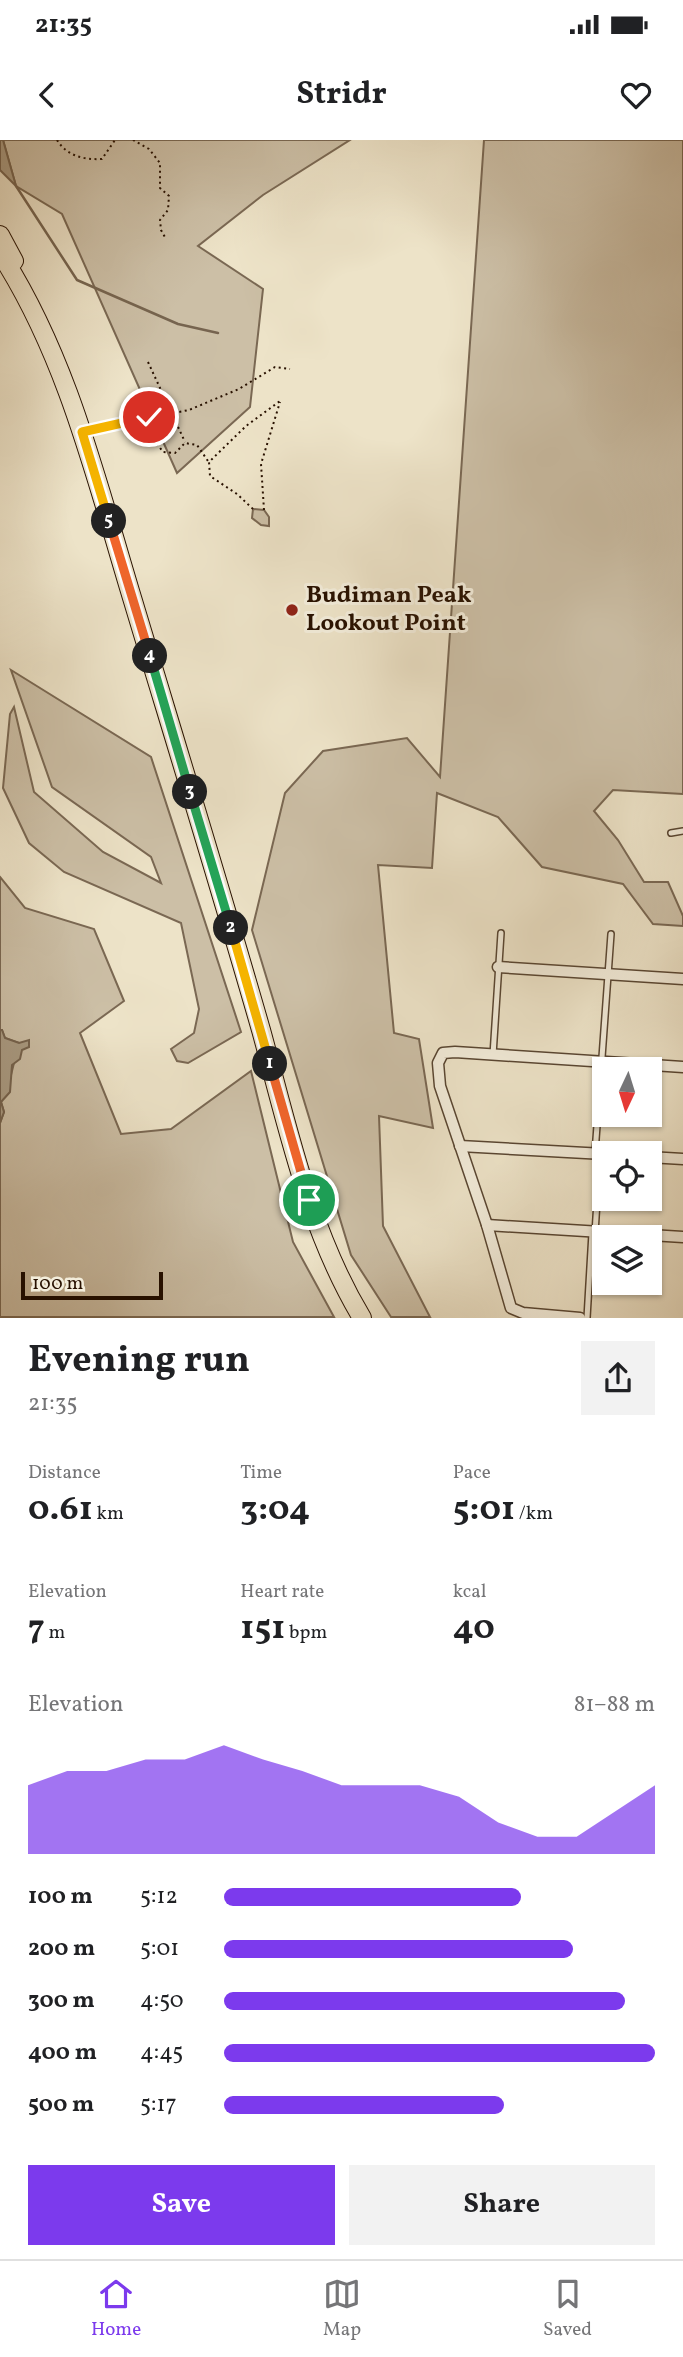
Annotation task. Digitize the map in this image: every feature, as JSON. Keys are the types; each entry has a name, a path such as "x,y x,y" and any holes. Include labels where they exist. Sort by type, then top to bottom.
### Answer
{"main road":[{"path":"0,235 44,315 56,346 63,380"},
{"path":"0,253 33,312 82,432 248,985 309,1200 333,1266 362,1318"}],"street":[{"path":"498,967 683,979"},
{"path":"578,1318 523,1313 511,1308 487,1225 440,1086 438,1063 443,1053 592,1061"},
{"path":"662,1066 683,1068"},
{"path":"460,1146 592,1154"},
{"path":"662,1157 683,1158"},
{"path":"487,1225 592,1233"},
{"path":"662,1236 683,1237"}],"lane":[{"path":"671,833 683,831"},
{"path":"492,1055 501,933"},
{"path":"601,1057 611,934"},
{"path":"587,1318 592,1257"}],"path":[{"path":"57,140 63,149 86,160 102,159 116,140"},
{"path":"133,140 149,149 160,163 160,188 169,196 168,210 160,220 166,239"},
{"path":"148,362 185,443"},
{"path":"82,432 189,410 239,389 275,367 290,369"},
{"path":"209,462 246,426 280,401 261,464 264,510"},
{"path":"149,417 151,435 163,452 174,453 185,443 197,444 209,462 211,476 253,509"}],"shaded area":[{"path":"0,140 3,140 16,186 0,170"},
{"path":"3,140 350,140 263,195 198,246 263,289 250,407 177,473 62,214 16,186"},
{"path":"484,140 683,140 683,794 613,790 594,811 618,840 644,882 668,882 683,916 683,926 653,924 623,884 542,867 498,817 437,793 432,868 378,865 394,1033 419,1039 433,1128 379,1116 383,1226 430,1317 391,1317 351,1255 252,930 285,793 323,751 407,738 440,777"},
{"path":"253,509 264,510 269,517 269,526 261,525 252,518"},
{"path":"11,670 151,757 241,1032 188,1063 177,1061 171,1049 194,1033 199,1009 181,923 64,872 29,843 3,788 10,714 14,707 34,792 103,852 161,883 151,857 52,787"},
{"path":"0,877 25,908 94,929 124,1001 80,1033 121,1134 171,1129 251,1071 293,1242 334,1317 0,1317 0,1123 4,1112 1,1102 19,1043 5,1038 0,1030"},
{"path":"0,1030 5,1038 19,1043 29,1040 29,1047 22,1050 20,1059 12,1065 10,1092 1,1102 4,1112 0,1123"}],"waterway":[{"path":"16,186 77,280 178,324 218,333"}],"place":[{"name":"Budiman Peak Lookout Point","path":"292,610"}],"route":[{"path":"149,417 82,432 309,1200"}]}
